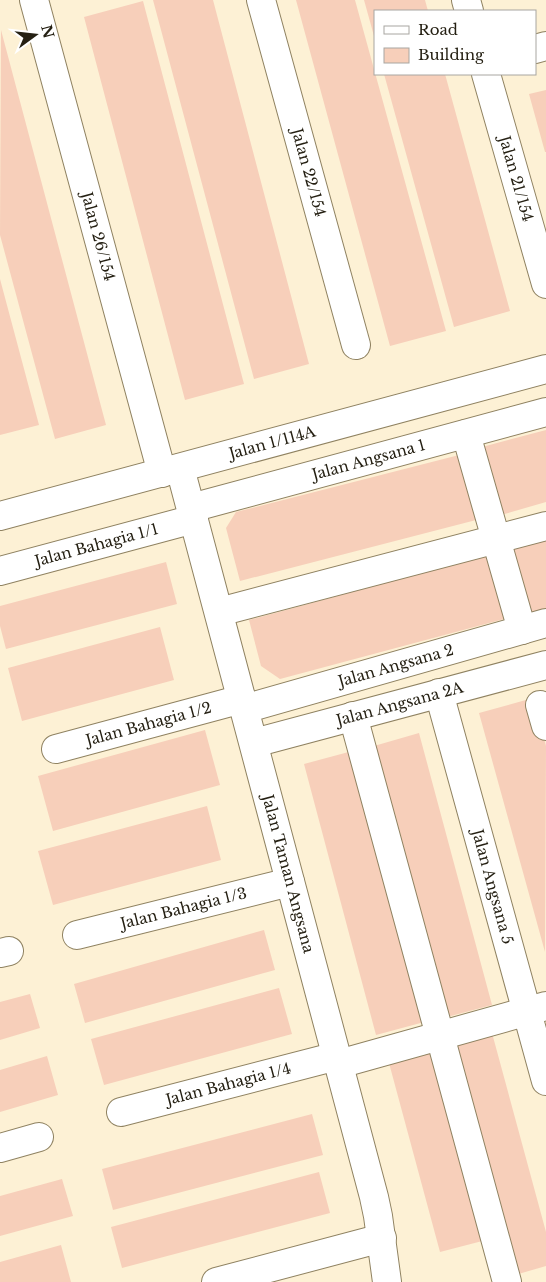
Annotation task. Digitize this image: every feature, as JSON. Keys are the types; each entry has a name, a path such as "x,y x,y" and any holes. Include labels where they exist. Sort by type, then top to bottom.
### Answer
{"street":[{"name":"Jalan 26/154","path":"34,0 171,470"},
{"name":"Jalan 22/154","path":"261,0 356,345"},
{"name":"Jalan 21/154","path":"486,75 546,284"},
{"name":"Jalan 1/114A","path":"0,516 546,368"},
{"name":"Jalan Angsana 1","path":"192,514 546,412"},
{"path":"466,434 496,540 534,627"},
{"name":"Jalan Taman Angsana","path":"171,470 192,514 254,743 374,1197 382,1238 387,1282"},
{"name":"Jalan Bahagia 1/1","path":"0,571 192,514"},
{"path":"219,612 546,526"},
{"name":"Jalan Angsana 2","path":"243,704 534,627"},
{"name":"Jalan Angsana 2A","path":"254,743 546,665"},
{"name":"Jalan Angsana 5","path":"439,694 536,1008 546,1081"},
{"name":"Jalan Bahagia 1/2","path":"56,749 243,704"},
{"path":"353,716 507,1282"},
{"name":"Jalan Bahagia 1/3","path":"77,934 290,882"},
{"name":"Jalan Bahagia 1/4","path":"121,1112 440,1035 536,1008"},
{"path":"0,1148 39,1137"},
{"path":"216,1282 382,1238"}],"building":[{"path":"153,0 213,0 309,364 254,379"},
{"path":"296,0 355,0 374,75 376,75 446,331 390,346"},
{"path":"364,0 425,0 428,10 374,10 374,36"},
{"path":"143,1 244,384 185,400 84,17"},
{"path":"1,30 106,425 55,439 0,235"},
{"path":"384,75 445,75 510,311 454,327"},
{"path":"546,90 546,152 545,152 529,94"},
{"path":"0,279 39,425 0,435"},
{"path":"546,430 546,502 501,515 482,447"},
{"path":"463,454 480,519 240,581 226,528 236,512"},
{"path":"546,537 546,610 528,615 510,547"},
{"path":"491,554 508,618 280,679 261,666 249,620"},
{"path":"166,562 177,604 6,649 0,626 0,606"},
{"path":"160,627 174,680 22,721 8,668"},
{"path":"533,698 546,746 545,952 479,713"},
{"path":"205,730 220,785 53,831 38,776"},
{"path":"419,733 492,1005 447,1017 374,746"},
{"path":"356,750 428,1021 376,1035 304,764"},
{"path":"207,806 221,860 53,905 38,851"},
{"path":"264,930 275,970 85,1023 74,984"},
{"path":"279,988 292,1034 104,1085 91,1039"},
{"path":"30,994 40,1028 0,1040 0,1002"},
{"path":"492,1033 546,1232 546,1266 508,1277 445,1046"},
{"path":"439,1050 490,1239 440,1252 389,1063"},
{"path":"47,1056 58,1095 0,1112 0,1070"},
{"path":"312,1114 323,1155 113,1210 102,1169"},
{"path":"319,1172 330,1213 122,1268 111,1227"},
{"path":"62,1179 73,1216 0,1236 0,1196"},
{"path":"61,1245 71,1282 0,1282 0,1262"}]}
